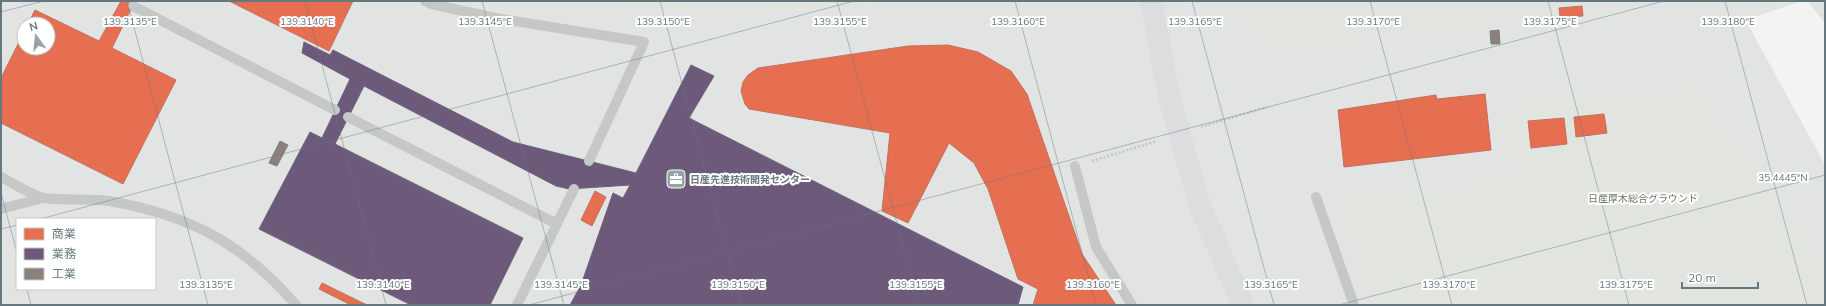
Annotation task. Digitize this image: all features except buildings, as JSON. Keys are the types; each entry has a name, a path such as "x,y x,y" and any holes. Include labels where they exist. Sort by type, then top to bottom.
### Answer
{"street":[{"path":"1151,1 1170,100 1200,206 1243,305"}],"lane":[{"path":"425,1 431,4 496,18 644,42 589,161"},
{"path":"133,6 335,110"},
{"path":"348,117 557,224"},
{"path":"1075,166 1096,246 1132,305"},
{"path":"1,177 44,198"},
{"path":"517,305 574,189"},
{"path":"1316,197 1354,305"},
{"path":"1,208 44,198 107,201 156,211 194,226 222,240 248,258 278,285 296,305"}],"shaded area":[{"path":"1,1 1735,1 1825,165 1825,305 1,305"}],"green space":[{"path":"627,1 887,1 720,22"},
{"path":"1252,1 1494,1 1497,25 1258,53"},
{"path":"1703,1 1802,1 1731,25 1707,12"},
{"path":"1807,1 1825,1 1825,23"},
{"name":"日産厚木総合グラウンド","path":"1695,85 1825,262 1825,305 1368,305 1337,197 1512,179 1507,104"},
{"path":"1825,184 1825,227 1817,210"}],"place":[{"name":"日産先進技術開発センター","path":"676,179"}]}
